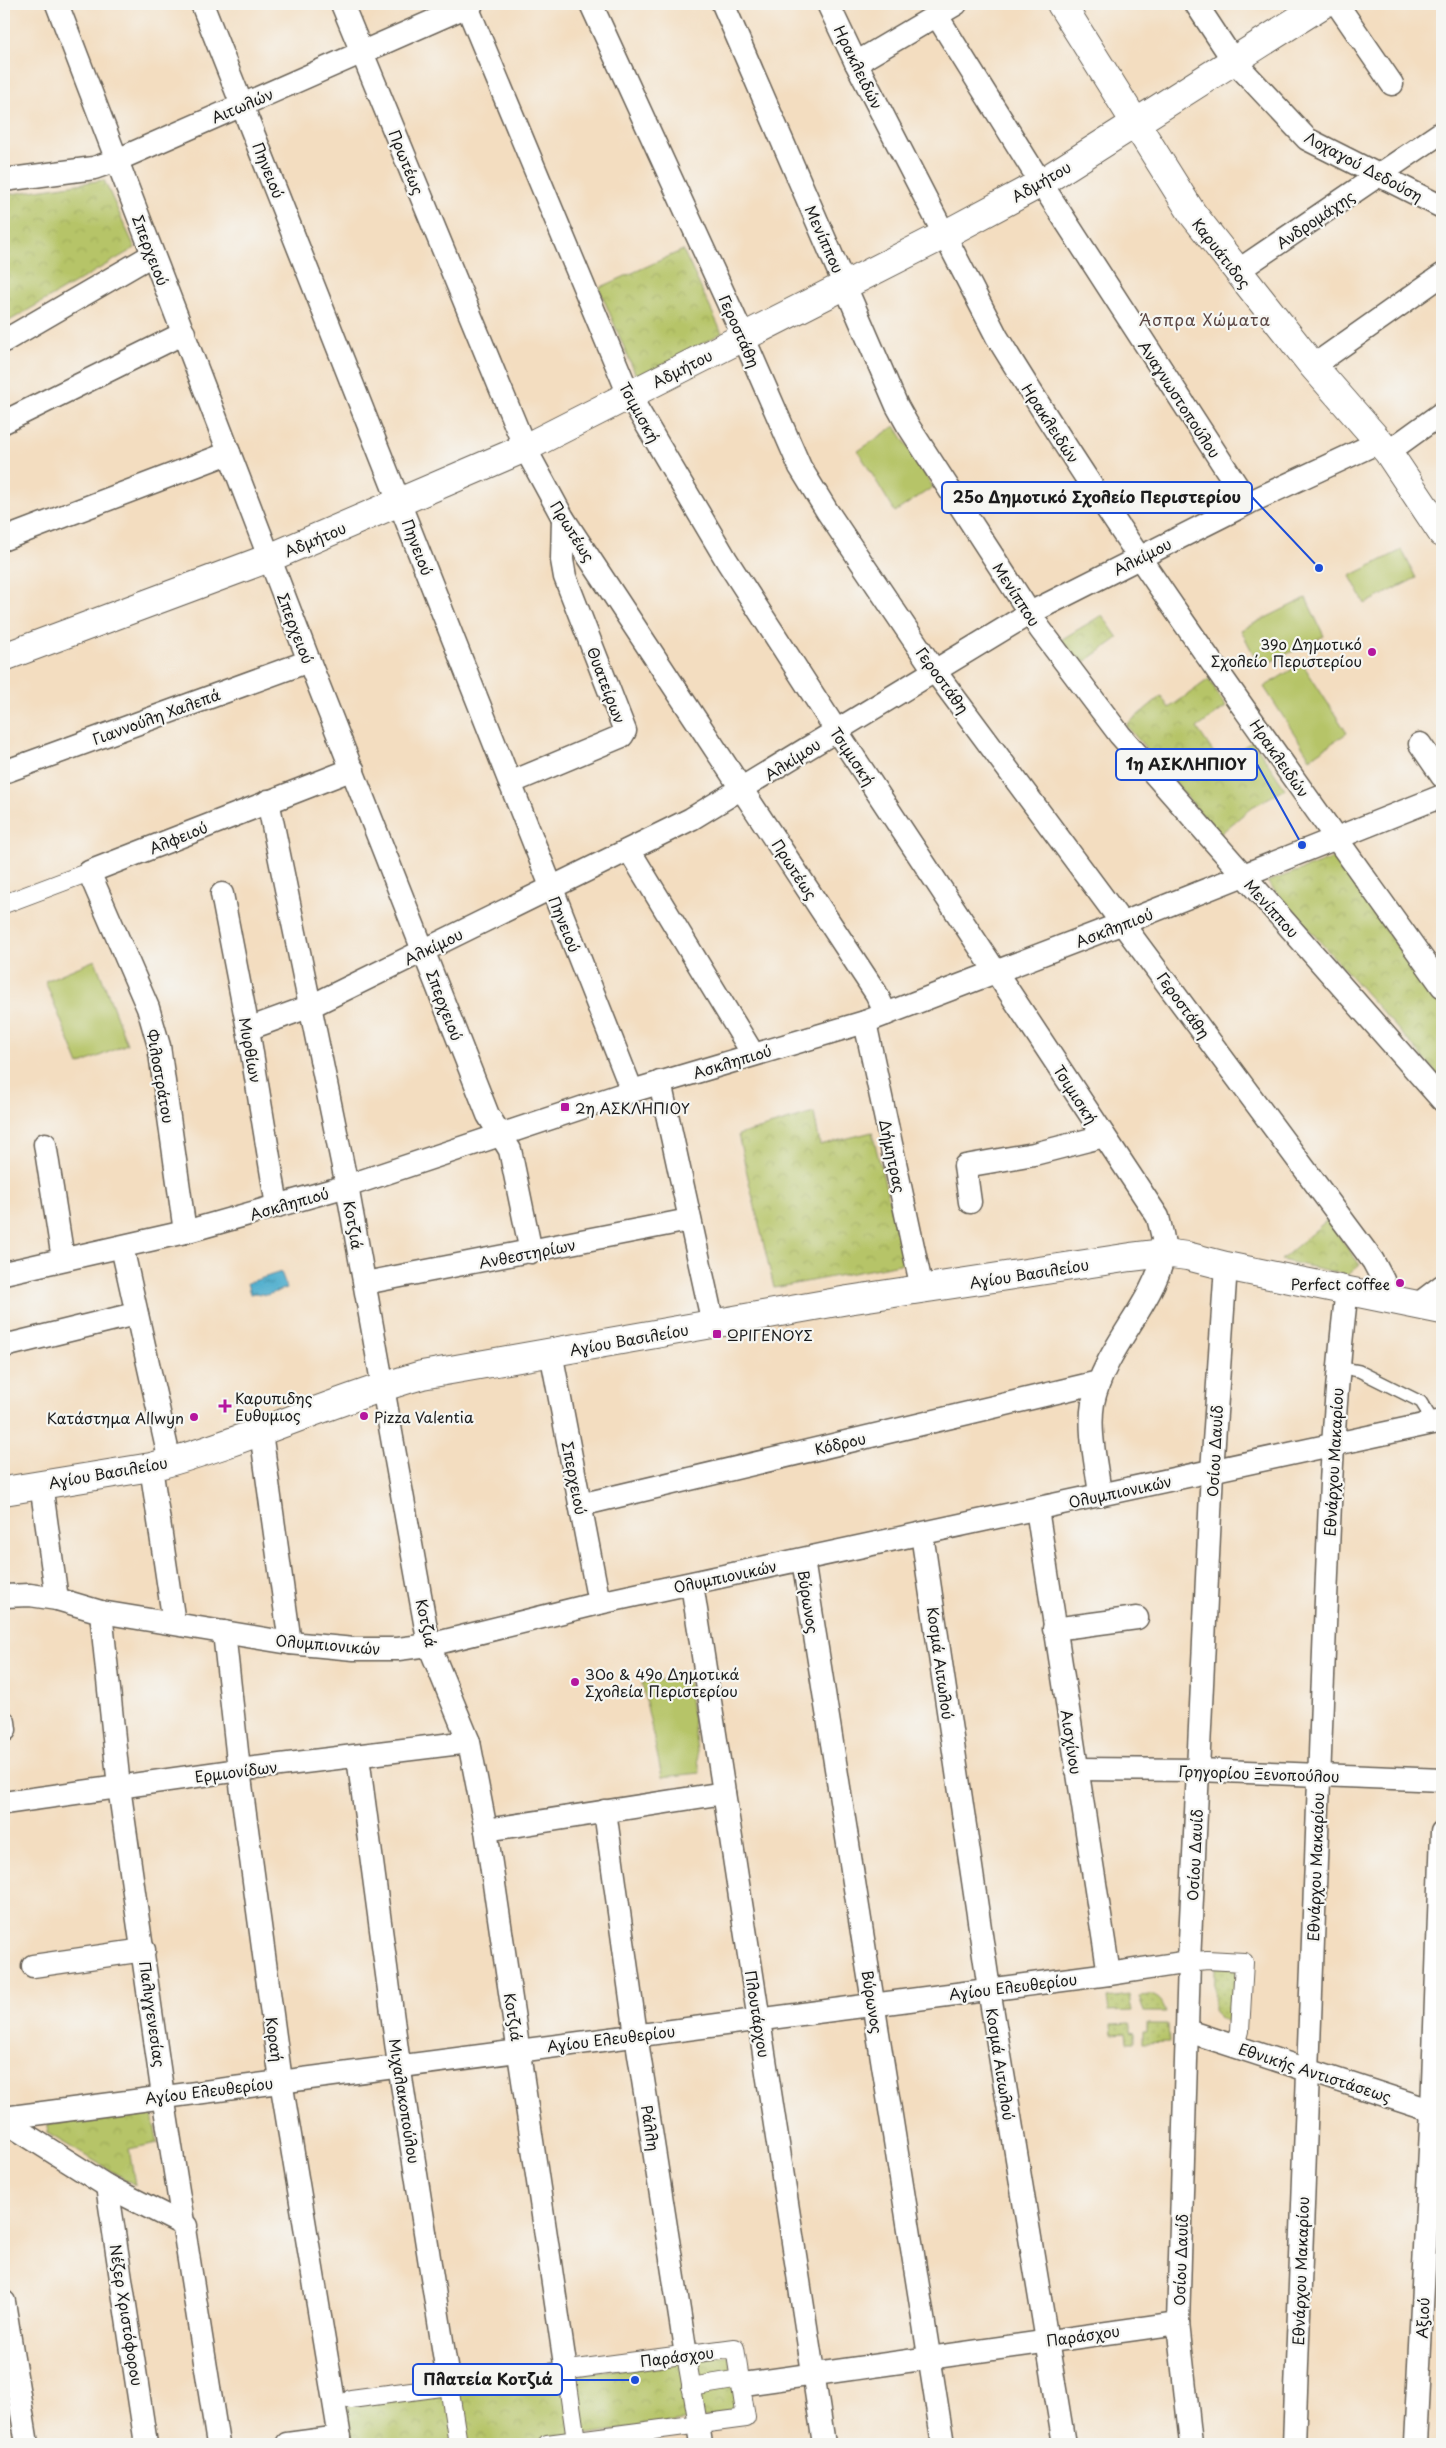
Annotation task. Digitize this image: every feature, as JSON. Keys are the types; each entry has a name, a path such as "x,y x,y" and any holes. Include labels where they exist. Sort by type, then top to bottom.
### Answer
{"street":[{"name":"Σπερχειού","path":"56,4 309,661 488,1115 510,1150 531,1252"},
{"name":"Πηνειού","path":"202,4 632,1091"},
{"name":"Πρωτέως","path":"342,4 525,448 563,518 876,993 886,1014"},
{"name":"Αιτωλών","path":"4,180 94,168 117,160 242,104 362,54 468,4"},
{"name":"Τσιμισκή","path":"468,4 628,395 727,561 836,730 998,972 1158,1217 1164,1253"},
{"name":"Γεροστάθη","path":"591,4 744,336 800,467 827,511 934,670 1124,923 1373,1261 1383,1280 1388,1299"},
{"name":"Μενίππου","path":"723,4 897,406 1030,613 1096,706 1243,876 1442,1100"},
{"name":"Ηρακλειδών","path":"828,4 856,63 997,337 1138,558 1442,986"},
{"path":"856,63 956,4"},
{"name":"Καρυάτιδος","path":"1061,4 1192,213 1236,272 1313,366 1384,447 1442,533"},
{"name":"Λοχαγού Δεδούση","path":"1196,4 1233,60 1307,139 1378,176 1442,206"},
{"name":"Αδμήτου","path":"4,657 270,558 525,448 944,235 1040,183 1323,4"},
{"path":"1338,4 1392,84"},
{"name":"Αναγνωστοπούλου","path":"937,16 1040,183 1248,503"},
{"name":"Ανδρομάχης","path":"1236,272 1442,132"},
{"path":"4,341 152,255"},
{"path":"1313,366 1442,276"},
{"path":"4,422 184,333"},
{"name":"Αλκίμου","path":"248,1029 311,1006 691,819 1030,613 1248,503 1384,447 1442,413"},
{"path":"4,539 229,453"},
{"name":"Θυατείρων","path":"510,783 622,736 625,731 565,577 562,560 563,518"},
{"name":"Γιαννούλη Χαλεπά","path":"4,772 309,661"},
{"path":"1420,744 1442,776"},
{"name":"Αλφειού","path":"4,904 353,769"},
{"name":"Ασκληπιού","path":"4,1273 185,1232 347,1186 660,1082 864,1022 1124,923 1442,796"},
{"name":"Κοτζιά","path":"268,801 347,1186 429,1645 469,1742 486,1830 576,2442"},
{"path":"629,850 753,1054"},
{"name":"Φιλοστράτου","path":"89,872 148,1008 159,1046 185,1232"},
{"name":"Μυρθίων","path":"222,894 248,1029 277,1206"},
{"name":"Δήμητρας","path":"864,1022 922,1289"},
{"path":"660,1082 713,1324"},
{"path":"970,1202 965,1166 1034,1154 1104,1136"},
{"path":"45,1144 63,1259"},
{"name":"Ανθεστηρίων","path":"365,1283 689,1220"},
{"path":"122,1247 160,1465 174,1622"},
{"path":"1100,1495 1092,1431 1093,1405 1100,1382 1152,1283 1164,1253"},
{"name":"Αγίου Βασιλείου","path":"4,1490 160,1465 261,1432 384,1386 422,1375 922,1289 1164,1253 1187,1256 1226,1266 1430,1307"},
{"name":"Οσίου Δαυίδ","path":"1191,2444 1178,2323 1188,2031 1188,1962 1199,1770 1212,1471 1226,1266"},
{"path":"1430,1307 1442,1286"},
{"name":"Εθνάρχου Μακαρίου","path":"1294,2444 1319,1775 1334,1445 1338,1367 1347,1290"},
{"path":"4,1346 135,1314"},
{"name":"Σπερχειού","path":"551,1352 599,1603"},
{"name":"Κόδρου","path":"580,1505 1100,1382"},
{"name":"Ολυμπιονικών","path":"4,1596 30,1595 57,1599 101,1612 174,1622 290,1643 354,1649 398,1650 429,1645 599,1603 1438,1422"},
{"path":"261,1432 290,1643"},
{"path":"41,1484 57,1599"},
{"name":"Αισχίνου","path":"1037,1509 1054,1629 1109,1974"},
{"name":"Κοσμά Αιτωλού","path":"922,1534 989,1989 1064,2444"},
{"name":"Βύρωνος","path":"802,1560 943,2444"},
{"name":"Πλουτάρχου","path":"692,1584 824,2444"},
{"name":"Παλιγγενεσίας","path":"101,1612 120,1787 164,2096 186,2226 218,2444"},
{"path":"1054,1629 1137,1618"},
{"name":"Κοραή","path":"224,1632 239,1770 281,2080 340,2441"},
{"name":"Ερμιονίδων","path":"4,1803 239,1770 469,1742"},
{"name":"Μιχαλακοπούλου","path":"358,1757 399,2066 458,2444"},
{"name":"Γρηγορίου Ξενοπούλου","path":"1076,1768 1199,1770 1442,1780"},
{"path":"486,1830 724,1793"},
{"name":"Ράλλη","path":"605,1811 636,2035 700,2434"},
{"name":"Αξιού","path":"1415,2444 1437,2112 1442,1832"},
{"path":"33,1966 144,1950"},
{"path":"1188,1962 1207,1960 1244,1962 1240,2031 1236,2046"},
{"name":"Αγίου Ελευθερίου","path":"4,2118 281,2080 1109,1974 1188,1962"},
{"name":"Εθνικής Αντιστάσεως","path":"1188,2031 1437,2112"},
{"path":"4,2122 107,2186 186,2226"},
{"name":"Nέζερ Χριστόφορου","path":"107,2186 146,2444"},
{"path":"4,2302 28,2444"},
{"name":"Παράσχου","path":"746,2381 1178,2323"},
{"name":"Παράσχου","path":"350,2399 735,2348 746,2381 746,2418 700,2434 547,2444"},
{"path":"691,2387 746,2381"},
{"path":"287,2444 340,2441"}],"lane":[{"path":"1338,1367 1358,1371 1421,1402 1438,1422"}],"green space":[{"path":"104,180 135,248 4,324 4,195"},
{"path":"683,250 722,333 637,378 599,288"},
{"path":"895,426 933,487 895,512 858,451"},
{"path":"1402,550 1416,578 1365,604 1350,576"},
{"path":"1306,598 1324,636 1260,667 1241,630"},
{"path":"1102,615 1118,638 1079,666 1059,641"},
{"path":"1302,663 1347,733 1310,758 1264,687"},
{"path":"1209,679 1226,707 1197,728 1220,762 1253,741 1285,789 1252,807 1219,835 1126,725 1161,696 1169,708"},
{"path":"1334,858 1442,1009 1442,1079 1267,882"},
{"path":"95,960 127,1044 79,1065 45,981"},
{"path":"814,1113 820,1145 872,1132 905,1263 774,1288 738,1135"},
{"path":"1327,1220 1360,1265 1348,1275 1281,1260"},
{"path":"687,1676 700,1773 662,1777 642,1683"},
{"path":"1215,1967 1236,1967 1234,2024 1219,2018 1214,2009"},
{"path":"1129,1995 1132,2011 1109,2012 1107,1998"},
{"path":"1150,1995 1161,2001 1166,2012 1144,2012 1139,1996"},
{"path":"1131,2023 1131,2032 1135,2033 1135,2042 1127,2042 1126,2033 1112,2034 1111,2024"},
{"path":"1147,2024 1168,2024 1169,2042 1143,2043 1143,2032 1147,2032"},
{"path":"151,2110 158,2143 129,2149 135,2185 47,2133 48,2124"},
{"path":"729,2355 740,2413 517,2444 350,2444 344,2405"}],"water":[{"path":"281,1272 287,1288 267,1295 250,1294 247,1283"}],"place":[{"name":"25ο Δημοτικό Σχολείο Περιστερίου","path":"1319,568"},
{"name":"39ο Δημοτικό Σχολείο Περιστερίου","path":"1372,652"},
{"name":"1η ΑΣΚΛΗΠΙΟΥ","path":"1302,845"},
{"name":"2η ΑΣΚΛΗΠΙΟΥ","path":"565,1107"},
{"name":"Perfect coffee","path":"1400,1283"},
{"name":"ΩΡΙΓΕΝΟΥΣ","path":"717,1334"},
{"name":"Καρυπιδης Ευθυμιος","path":"225,1406"},
{"name":"Pizza Valentia","path":"364,1416"},
{"name":"Κατάστημα Allwyn","path":"194,1417"},
{"name":"30ο & 49ο Δημοτικά Σχολεία Περιστερίου","path":"575,1682"},
{"name":"Πλατεία Κοτζιά","path":"635,2380"}],"district":[{"name":"Άσπρα Χώματα","path":"1205,319"}]}
